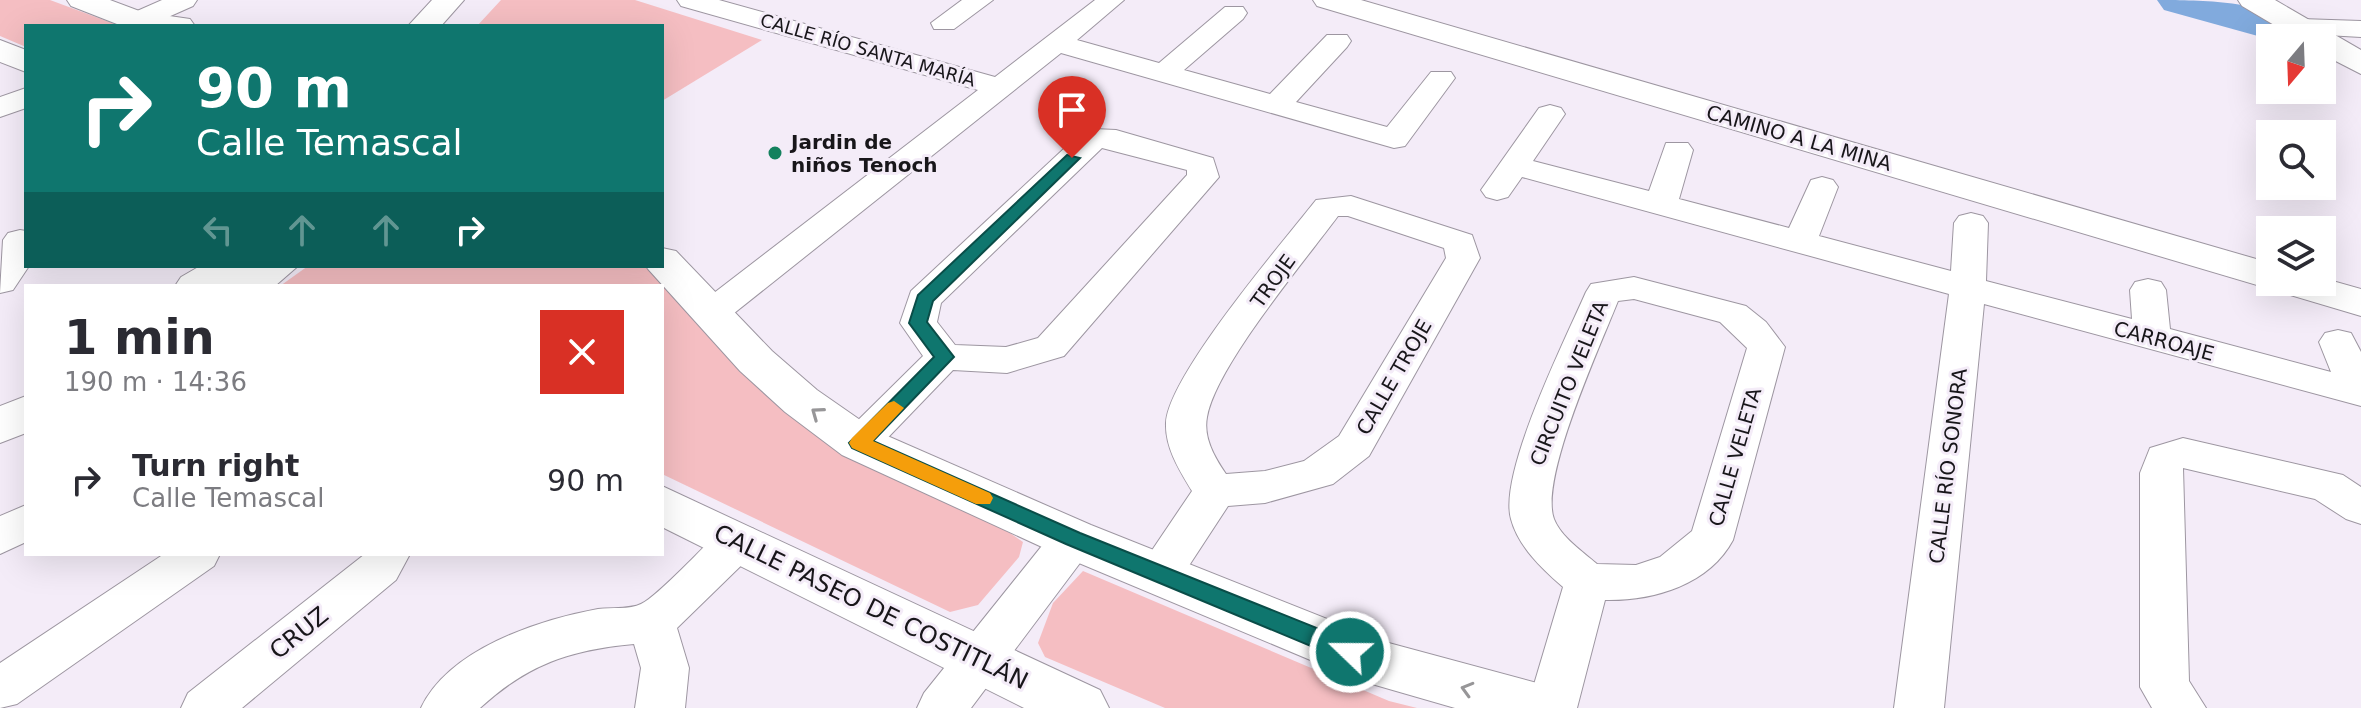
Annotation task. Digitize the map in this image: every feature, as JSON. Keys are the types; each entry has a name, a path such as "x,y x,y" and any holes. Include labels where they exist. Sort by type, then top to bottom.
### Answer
{"street":[{"path":"82,0 137,21 162,24"},
{"path":"137,21 184,0"},
{"path":"426,24 449,0"},
{"path":"459,24 479,0"},
{"name":"CALLE RÍO SANTA MARÍA","path":"690,0 999,87"},
{"path":"710,314 1111,0"},
{"name":"CAMINO A LA MINA","path":"1328,0 2256,272"},
{"path":"2253,0 2295,24"},
{"path":"1164,73 1234,13"},
{"path":"2336,32 2361,29"},
{"path":"1276,105 1337,41"},
{"path":"1057,43 1394,139 1441,78"},
{"path":"2336,49 2361,64"},
{"path":"0,50 24,61"},
{"path":"0,108 24,98"},
{"name":"CARROAJE","path":"1550,114 1507,178 1661,206 2360,393"},
{"path":"859,443 944,357 1007,360 1051,347 1203,177 1202,165 1116,139 1094,138 924,299 918,323 944,357"},
{"path":"1661,206 1677,150"},
{"path":"1800,242 1822,187"},
{"name":"TROJE","path":"1215,491 1192,459 1186,417 1191,404 1202,378 1328,207 1351,206 1460,242 1463,258"},
{"name":"CALLE RÍO SONORA","path":"1919,708 1968,287 1971,223"},
{"path":"0,282 17,258 15,238"},
{"name":"CALLE TROJE","path":"1215,491 1265,487 1318,473 1354,446 1463,258"},
{"path":"664,262 710,314 801,401 859,443 1073,539 1378,663 1543,708"},
{"path":"217,278 268,268"},
{"name":"CIRCUITO VELETA","path":"1587,582 1554,553 1530,516 1532,477 1604,292 1634,288 1733,314 1766,347"},
{"path":"2148,290 2152,339"},
{"path":"2336,296 2361,303"},
{"path":"2338,342 2360,393"},
{"name":"CALLE VELETA","path":"1587,582 1636,583 1676,570 1711,540 1766,347"},
{"path":"0,395 24,381"},
{"path":"0,427 24,413"},
{"path":"2181,708 2165,687 2161,473 2165,459 2183,453 2328,486 2361,508"},
{"path":"1159,574 1215,491"},
{"name":"CALLE PASEO DE COSTITLÁN","path":"664,506 1080,708"},
{"path":"0,537 24,522"},
{"path":"942,708 1073,539"},
{"path":"446,708 492,667 539,643 599,628 652,623 738,541"},
{"path":"0,689 195,556"},
{"name":"CRUZ","path":"206,708 380,568 387,556"},
{"path":"1552,708 1587,582"},
{"path":"652,623 665,668 660,708"}],"shaded area":[{"path":"0,0 50,0 115,24 24,24 24,46 0,36"},
{"path":"501,0 635,0 762,40 664,100 664,24 479,24"},
{"path":"305,268 653,268 784,408 881,473 1001,527 1023,542 1019,557 978,605 950,612 664,475 664,284 283,284"},
{"path":"1083,571 1389,701 1417,708 1165,708 1045,657 1038,643 1053,603"}],"waterway":[{"path":"2180,0 2265,24"}],"slow traffic":[{"path":"894,408 859,443 983,498"}],"place":[{"name":"Jardin de niños Tenoch","path":"775,153"}],"route":[{"path":"1072,158 924,299 918,323 944,357 859,443 1073,539 1350,652"}]}
